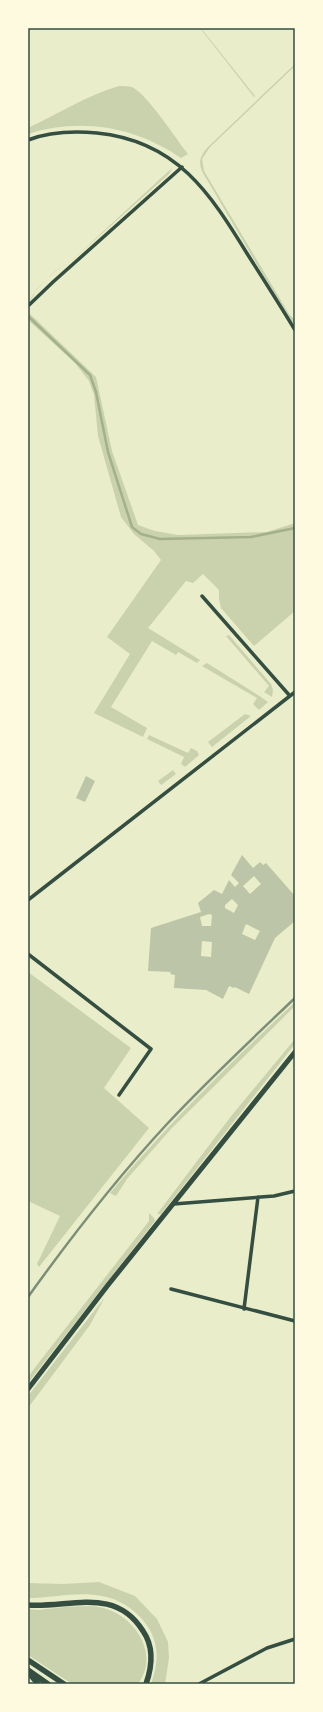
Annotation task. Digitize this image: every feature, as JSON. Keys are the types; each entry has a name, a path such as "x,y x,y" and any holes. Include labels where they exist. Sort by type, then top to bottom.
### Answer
{"main road":[{"path":"28,1389 108,1285 295,1052"},
{"path":"28,1605 96,1602 125,1612 139,1625 148,1641 151,1661 146,1684"},
{"path":"28,1660 64,1684"},
{"path":"28,1671 38,1684"},
{"path":"28,1671 48,1684"}],"street":[{"path":"28,140 61,132 84,131 121,136 170,158 182,167 211,197 295,330"},
{"path":"28,306 182,167"},
{"path":"202,596 290,696"},
{"path":"28,900 295,692"},
{"path":"28,954 151,1049 119,1095"},
{"path":"174,1204 258,1197 295,1191"},
{"path":"244,1309 258,1197"},
{"path":"171,1289 295,1321"},
{"path":"199,1684 267,1648 295,1639"}],"green space":[{"path":"200,28 255,96 254,97"},
{"path":"295,64 295,66 210,147 202,159 204,171 289,314 295,320 295,323 290,321 206,178 201,169 200,161 208,147"},
{"path":"119,86 132,87 139,92 162,118 188,154 181,158 164,147 146,139 127,132 108,128 68,126 28,134 28,128 84,100"},
{"path":"172,168 169,174 70,262"},
{"path":"28,312 96,377 112,451 138,525 155,531 178,535 267,532 295,523 295,611 254,646 221,608 219,590 203,574 193,583 186,581 148,628 200,660 197,663 178,652 176,655 152,641 111,707 147,728 143,737 94,713 130,654 107,637 161,560 154,551 134,534 121,517 98,436 94,395 89,381 75,363 28,320"},
{"path":"229,635 271,684 273,690 272,697 264,692 269,686 226,636"},
{"path":"207,663 268,702 259,710 253,704 257,698 202,666"},
{"path":"245,714 251,716 212,747 208,742"},
{"path":"149,735 188,753 191,748 197,751 199,755 185,767 181,764 184,757 147,739"},
{"path":"173,770 176,774 161,785 158,781"},
{"path":"28,972 131,1048 104,1088 149,1128 39,1267 37,1264 60,1216 28,1201"},
{"path":"295,1002 295,1006 171,1129 127,1179 116,1196 110,1193 154,1143 200,1095"},
{"path":"295,1039 295,1044 161,1214 157,1214 232,1115"},
{"path":"149,1213 155,1221 28,1383 28,1377 149,1221"},
{"path":"105,1297 90,1325 28,1408 28,1396"},
{"path":"99,1582 135,1596 157,1619 168,1642 169,1658 165,1684 151,1684 155,1671 157,1653 154,1638 144,1621 129,1607 111,1598 84,1594 28,1598 28,1583 63,1584"},
{"path":"65,1607 99,1607 123,1617 132,1626 140,1636 145,1648 146,1660 144,1672 138,1684 72,1684 28,1655 28,1609 38,1610"}],"building":[{"path":"86,776 95,781 85,802 76,798"},
{"path":"242,855 253,868 260,862 263,865 266,863 295,896 295,921 275,938 249,994 235,987 229,986 223,999 206,990 174,988 175,975 170,974 171,972 148,971 151,928 201,912 198,903 214,890 222,894 229,880 235,887 239,883 231,875","holes":["254,876 261,884 250,894 243,886","232,899 238,905 234,913 225,908 225,905","209,914 212,915 211,926 202,926 200,917","246,924 260,931 255,940 242,934","202,941 212,942 211,957 201,956"]}],"waterway":[{"path":"28,316 90,375 96,392 108,452 132,527 141,534 160,539 251,537 295,528"}],"railway":[{"path":"28,1297 95,1208 148,1144 230,1060 295,998"}]}
